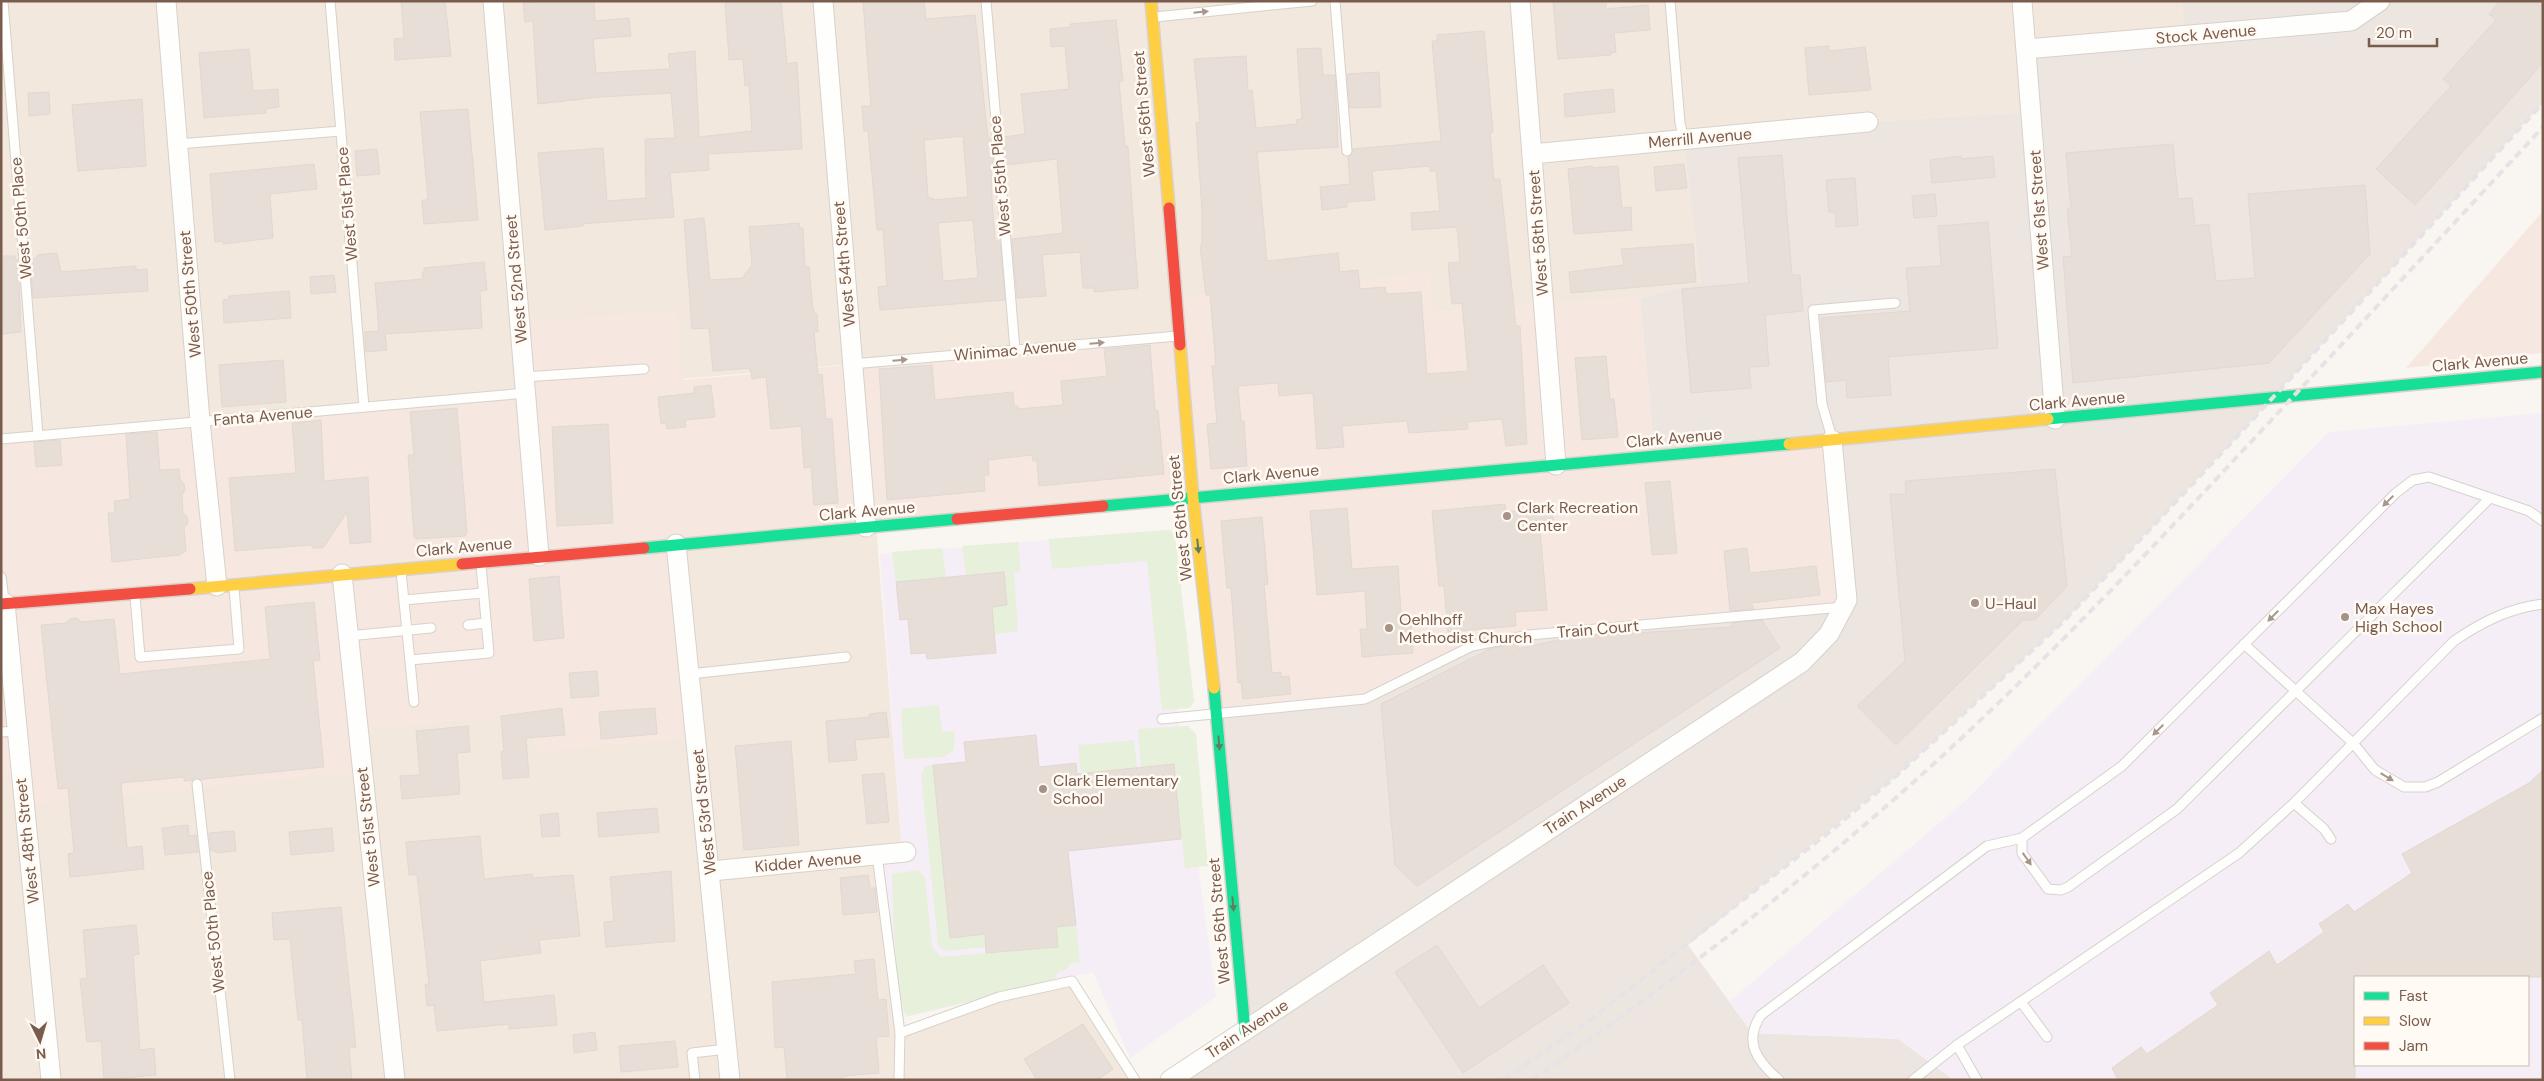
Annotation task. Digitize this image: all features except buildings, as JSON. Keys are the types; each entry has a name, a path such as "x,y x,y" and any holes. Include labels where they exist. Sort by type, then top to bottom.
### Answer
{"street":[{"name":"West 50th Street","path":"166,1 200,421 225,585"},
{"name":"West 52nd Street","path":"493,1 539,556"},
{"name":"West 54th Street","path":"823,1 866,527"},
{"name":"West 56th Street","path":"1151,1 1193,498 1217,714 1245,1031"},
{"name":"West 58th Street","path":"1520,1 1556,465"},
{"name":"West 61st Street","path":"2022,1 2055,419"},
{"path":"2349,1 2351,21"},
{"name":"Stock Avenue","path":"2027,49 2351,21 2380,1"},
{"name":"Merrill Avenue","path":"1532,154 1868,122"},
{"name":"Clark Avenue","path":"3,603 225,585 1832,440 2543,372"},
{"name":"Train Avenue","path":"1170,1080 1802,662 1829,634 1847,600 1832,440"},
{"name":"West 53rd Street","path":"676,544 730,1080"},
{"name":"West 51st Street","path":"342,574 395,1080"},
{"name":"West 48th Street","path":"3,603 9,732 51,1080"},
{"name":"Kidder Avenue","path":"710,871 906,852"}],"lane":[{"name":"West 50th Place","path":"3,1 38,435"},
{"name":"West 51st Place","path":"330,1 364,407"},
{"name":"West 55th Place","path":"986,1 1015,350"},
{"path":"1153,17 1312,1"},
{"path":"1335,1 1347,151"},
{"path":"1670,1 1680,123 1684,140"},
{"path":"178,144 341,131"},
{"path":"1832,440 1822,404 1813,310 1896,303"},
{"name":"Winimac Avenue","path":"852,364 1179,336"},
{"name":"Fanta Avenue","path":"1,439 364,407 644,369"},
{"path":"1779,1080 1764,1068 1754,1052 1753,1026 1761,1015 1987,846 2022,838 2122,766 2396,493 2413,480 2429,477 2529,511 2543,521"},
{"path":"2022,838 2022,853 2048,889 2061,890 2068,887 2177,809 2490,498"},
{"path":"410,660 489,653 481,562"},
{"path":"400,569 414,702"},
{"path":"1,577 3,603"},
{"path":"135,593 140,657 239,649 225,585"},
{"path":"404,600 483,593"},
{"path":"1913,1080 1957,1045 2239,853 2294,803 2454,641 2481,623 2507,611 2543,604"},
{"name":"Train Court","path":"1162,719 1365,699 1472,646 1528,635 1844,607"},
{"path":"468,625 486,623"},
{"path":"348,636 430,628"},
{"path":"2244,644 2353,743 2375,770 2404,787 2425,787 2438,782 2543,718"},
{"path":"690,674 846,657"},
{"name":"West 50th Place","path":"197,784 230,1080"},
{"path":"2294,803 2324,829 2332,839"},
{"path":"877,855 900,1033 899,1080"},
{"path":"900,1033 999,997 1072,981 1136,1080"},
{"path":"2020,1002 2047,1037"},
{"path":"1957,1045 1977,1080"},
{"path":"694,1080 692,1053 727,1049"}],"shaded area":[{"path":"1,1 2182,1 2184,35 2031,112 1868,122 1701,282 1640,298 1432,312 1428,274 1179,335 1,439"},
{"path":"2182,1 2543,1 2543,103 2233,441 2063,622 1894,778 1688,945 1752,1033 1898,1039 1954,1080 1170,1080 1245,1031 1217,714 1365,699 1487,641 1844,607 1832,440 1655,456 1640,298 1701,282 1684,140 1868,122 2031,112 2027,49 2184,35"},
{"path":"2543,211 2543,353 2406,368"},
{"path":"1428,273 1432,312 1640,298 1655,456 1832,440 1844,607 1378,694 1217,714 1193,499 676,544 697,737 537,752 532,713 359,729 363,772 24,805 21,776 1,777 1,439 525,393 520,323 676,310 683,380 1179,335 1175,296"},
{"name":"Max Hayes High School","path":"2543,413 2543,1080 1954,1080 1898,1039 1752,1033 1730,1001 1965,801 2329,432"},
{"path":"876,526 902,852 878,855 900,1032 999,997 1072,981 1135,1080 1,1080 1,777 358,729 532,713 537,752 676,544"},
{"name":"Clark Elementary School","path":"1161,530 1179,726 1216,997 1130,1058 1093,972 896,1019 883,854 902,852 880,554"}],"green space":[{"path":"1170,530 1175,535 1194,701 1190,708 1162,710 1147,561 1052,569 1049,539"},
{"path":"1018,542 1021,571 1014,572 1018,631 994,634 992,607 1007,605 1004,572 966,575 962,546"},
{"path":"942,548 946,577 896,582 892,552"},
{"path":"939,705 942,732 955,731 954,750 944,757 904,759 901,709"},
{"path":"1188,726 1196,734 1208,866 1185,868 1174,764 1141,767 1138,729"},
{"path":"1134,740 1137,768 1081,774 1078,745"},
{"path":"933,765 950,938 984,934 986,947 946,951 938,945 921,774 926,766"},
{"path":"918,870 925,878 932,947 941,957 1058,947 1056,927 1076,925 1080,962 1070,964 1067,969 1058,972 1053,982 908,1016 900,992 897,972 892,874"}],"railway":[{"path":"1503,1080 1586,1023 1832,830 1894,778 2063,622 2233,441 2543,103"},
{"path":"1532,1080 1629,1011 1771,902 1863,826 1953,746 2124,577 2543,127"}],"traffic: fast":[{"path":"2048,419 2543,372"},
{"path":"1103,506 1789,444"},
{"path":"644,548 957,519"},
{"path":"1214,688 1245,1031"}],"traffic: slow":[{"path":"1151,1 1169,208"},
{"path":"1180,345 1193,498 1214,688"},
{"path":"1789,444 2048,419"},
{"path":"190,589 462,564"}],"traffic: jam":[{"path":"1169,208 1180,345"},
{"path":"957,519 1103,506"},
{"path":"462,564 644,548"},
{"path":"1,604 190,589"}],"place":[{"name":"Clark Recreation Center","path":"1507,516"},
{"name":"U-Haul","path":"1975,603"},
{"name":"Max Hayes High School","path":"2345,617"},
{"name":"Oehlhoff Methodist Church","path":"1389,628"},
{"name":"Clark Elementary School","path":"1043,789"}]}
